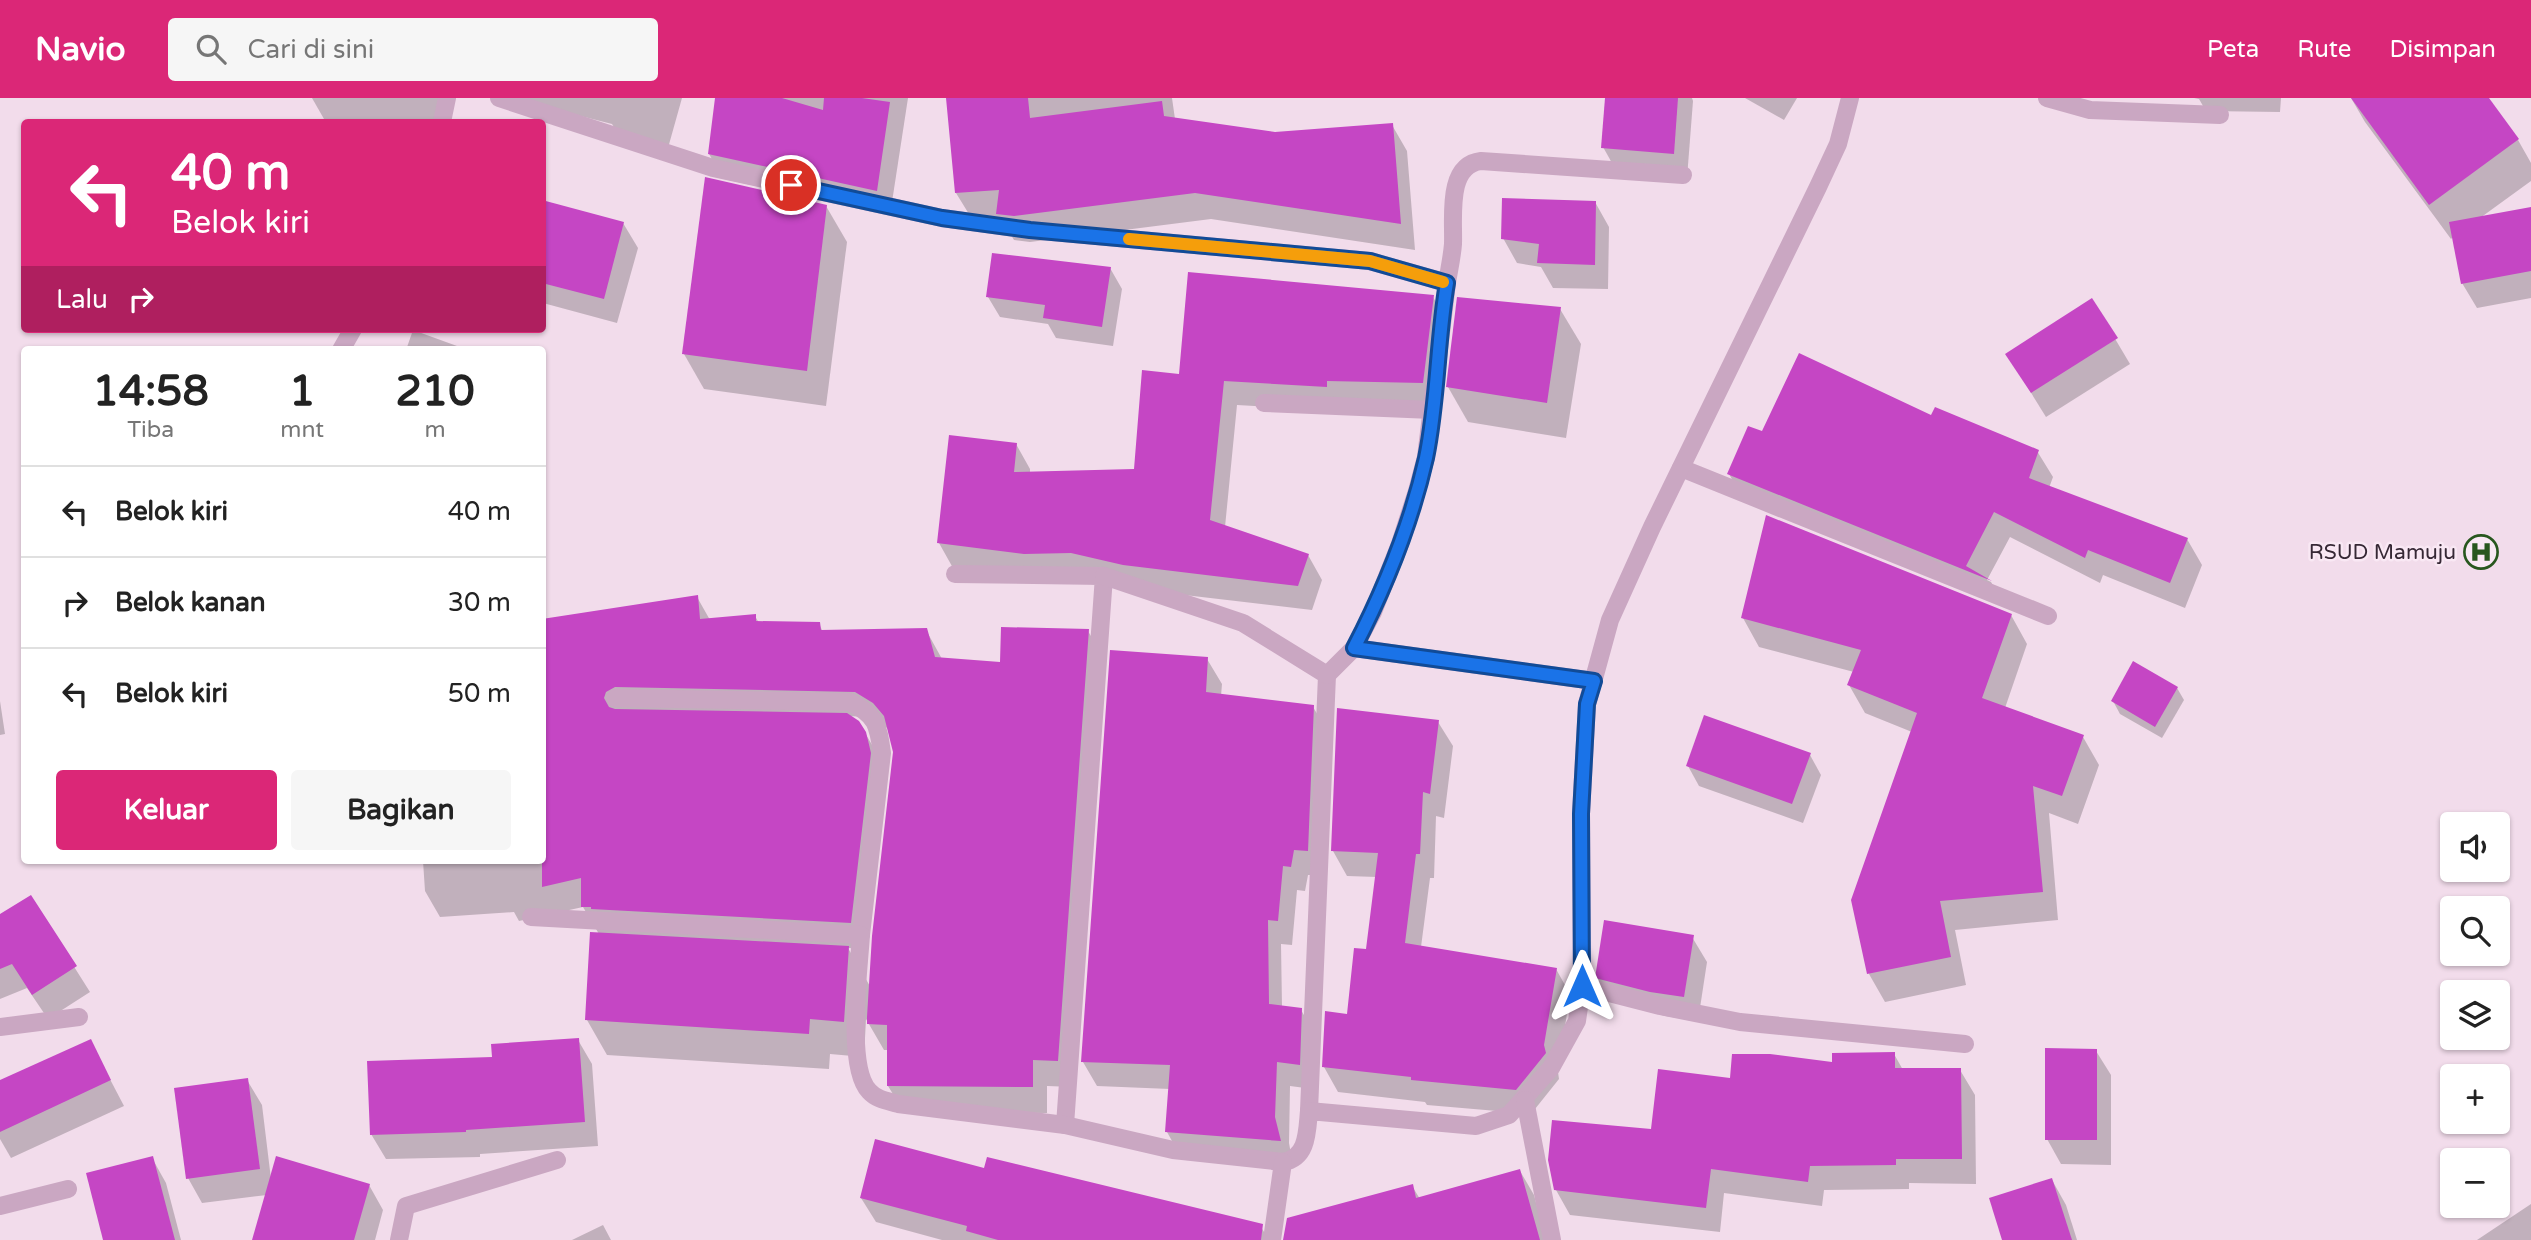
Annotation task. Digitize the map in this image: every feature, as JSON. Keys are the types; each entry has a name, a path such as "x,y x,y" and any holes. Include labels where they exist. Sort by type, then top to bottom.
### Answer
{"street":[{"path":"443,119 447,98"},
{"path":"499,98 713,167 942,218 1030,230 1370,261 1447,283"},
{"path":"1309,1111 1476,1126 1509,1115 1551,1068 1577,1021 1582,986 1581,814 1587,704 1611,620 1681,468 1838,144 1850,98"},
{"path":"2047,98 2090,110 2220,116"},
{"path":"615,698 850,702 874,719 878,728 881,753 861,935 855,1043 862,1082 879,1099 910,1107 1065,1125 1173,1150 1283,1162 1293,1160 1301,1152 1309,1111 1328,676 1354,648 1373,611 1400,544 1426,457 1452,250 1455,187 1463,170 1471,162 1481,161 1683,175"},
{"path":"1264,403 1432,410"},
{"path":"1681,468 2048,616"},
{"path":"955,574 1104,576 1243,624 1328,676"},
{"path":"1065,1125 1104,576"},
{"path":"1354,648 1594,681"},
{"path":"531,917 861,935"},
{"path":"1582,986 1660,1006 1740,1022 1965,1044"},
{"path":"0,1027 79,1017"},
{"path":"1525,1100 1552,1240"},
{"path":"399,1240 406,1206 557,1160"},
{"path":"1272,1240 1283,1162"},
{"path":"0,1206 68,1189"}],"building":[{"path":"715,98 782,98 823,110 824,98 862,98 890,102 877,191 708,154"},
{"path":"946,98 1028,98 1030,118 1162,101 1164,116 1275,132 1393,123 1401,224 1195,193 1014,216 996,214 999,190 955,193"},
{"path":"1605,98 1678,98 1674,154 1601,148"},
{"path":"2351,98 2489,98 2519,139 2429,205"},
{"path":"705,177 827,205 807,371 682,354"},
{"path":"1502,198 1596,201 1595,265 1537,263 1539,244 1501,239"},
{"path":"546,201 624,222 604,299 546,284"},
{"path":"2531,207 2531,271 2461,284 2449,222"},
{"path":"992,253 1111,267 1102,327 1043,318 1045,305 986,297"},
{"path":"1188,272 1434,295 1423,383 1327,381 1327,387 1224,381 1210,520 1309,554 1298,586 1123,565 1071,553 1024,554 937,543 949,435 1017,443 1014,472 1134,469 1142,370 1179,374"},
{"path":"1457,297 1561,307 1547,403 1446,387"},
{"path":"2092,298 2118,338 2031,393 2005,354"},
{"path":"1799,353 1931,415 1935,407 2039,450 2029,478 2188,538 2170,583 2088,550 2085,558 1994,512 1966,566 1992,581 1727,474 1748,426 1762,431"},
{"path":"1766,515 2012,614 1982,698 2084,735 2062,796 2033,786 2043,892 1940,901 1951,957 1867,974 1851,900 1917,713 1847,685 1861,650 1741,618"},
{"path":"698,595 700,619 756,614 756,621 820,622 821,630 927,628 935,657 1000,662 1001,627 1089,629 1058,1061 1033,1060 1033,1087 887,1086 887,1025 867,1024 867,1017 872,936 893,752 884,716 873,703 855,692 615,687 606,692 604,698 609,707 615,709 847,713 859,721 866,732 871,753 851,923 591,909 581,907 581,878 542,887 542,864 546,864 546,618"},
{"path":"1110,650 1208,657 1206,692 1314,705 1308,851 1294,850 1291,867 1283,866 1278,921 1268,920 1269,1004 1302,1008 1300,1065 1277,1062 1275,1117 1281,1141 1165,1132 1170,1065 1081,1062"},
{"path":"2133,661 2178,687 2155,727 2111,701"},
{"path":"1337,708 1439,720 1430,794 1423,792 1420,854 1416,854 1405,943 1557,968 1544,1045 1546,1053 1516,1090 1411,1080 1411,1077 1322,1067 1325,1011 1347,1014 1354,948 1366,949 1378,853 1331,851"},
{"path":"1704,715 1811,753 1792,804 1686,766"},
{"path":"31,895 77,966 32,995 12,964 0,969 0,914"},
{"path":"1604,920 1694,935 1684,997 1650,992 1595,978"},
{"path":"590,932 849,946 844,1022 810,1019 809,1034 585,1020"},
{"path":"579,1038 585,1122 466,1132 370,1135 367,1061 492,1057 491,1044"},
{"path":"91,1039 111,1080 0,1132 0,1080"},
{"path":"2045,1048 2097,1049 2097,1140 2045,1140"},
{"path":"1895,1052 1895,1068 1961,1068 1962,1159 1896,1159 1896,1165 1810,1166 1808,1182 1711,1169 1706,1208 1554,1190 1548,1160 1552,1120 1651,1129 1658,1069 1730,1078 1732,1054 1770,1054 1832,1062 1832,1053"},
{"path":"248,1078 260,1169 186,1179 174,1088"},
{"path":"875,1139 984,1168 987,1157 1263,1224 1261,1240 998,1240 966,1231 967,1226 860,1198"},
{"path":"153,1156 175,1240 103,1240 86,1173"},
{"path":"276,1156 370,1184 354,1240 252,1240"},
{"path":"1520,1169 1540,1240 1283,1240 1287,1218 1413,1184 1416,1198"},
{"path":"2052,1178 2072,1240 2002,1240 1989,1198"}],"slow traffic":[{"path":"1129,239 1370,261 1443,282"}],"place":[{"name":"RSUD Mamuju","path":"2481,552"}],"route":[{"path":"791,185 942,218 1030,230 1370,261 1447,283 1426,457 1400,544 1373,611 1354,648 1594,681 1587,704 1581,814 1582,986"}]}
